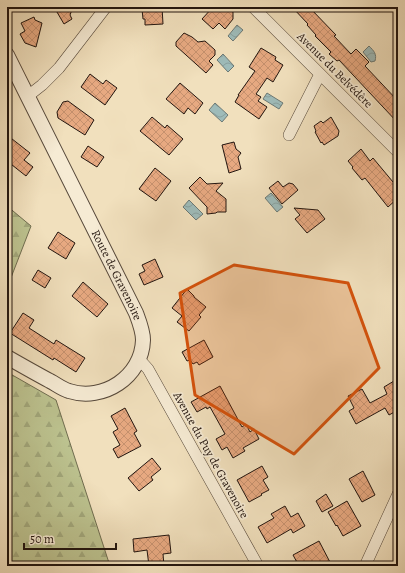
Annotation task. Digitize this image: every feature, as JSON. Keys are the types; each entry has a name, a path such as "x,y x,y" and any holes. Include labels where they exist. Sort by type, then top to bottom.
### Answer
{"street":[{"path":"28,96 42,85 59,68 106,7"},
{"name":"Avenue du Belvédère","path":"253,7 398,152"},
{"name":"Route de Gravenoire","path":"7,55 136,313 143,339 137,365 126,377 112,388 93,394 85,394 63,389 7,357"},
{"path":"289,135 320,74"},
{"name":"Avenue du Puy de Gravenoire","path":"139,359 148,369 258,566"},
{"path":"366,566 398,494"}],"highlighted area":[{"path":"234,265 348,283 379,368 294,454 195,395 180,293"}],"green space":[{"path":"7,206 31,226 7,288"},
{"path":"7,372 56,400 110,566 7,566"}],"water":[{"path":"237,25 243,30 233,41 228,36"},
{"path":"369,46 375,53 375,61 371,62 363,52"},
{"path":"223,54 234,66 228,72 217,60"},
{"path":"267,93 283,103 279,109 263,99"},
{"path":"215,103 228,115 222,122 209,110"},
{"path":"271,193 283,207 277,212 265,198"},
{"path":"189,200 203,214 196,220 183,207"}],"building":[{"path":"54,7 73,7 70,15 72,19 64,24"},
{"path":"143,7 162,7 163,24 145,25 145,19 143,19"},
{"path":"213,7 231,7 233,19 225,29 219,23 213,29 202,19"},
{"path":"292,7 309,7 336,35 334,36 351,54 356,49 369,62 365,66 398,101 398,123 339,60 337,61 329,54 331,52 315,36 316,35 307,25 308,24"},
{"path":"34,17 35,20 42,23 36,47 25,43 20,34 25,31 21,23"},
{"path":"184,33 198,42 205,41 215,50 215,55 209,61 213,65 206,73 176,46 176,42"},
{"path":"261,48 276,57 275,60 283,65 273,82 267,78 256,94 261,97 258,101 267,107 259,119 235,102 238,95 255,71 249,67"},
{"path":"90,74 103,84 106,80 117,88 105,105 81,87"},
{"path":"180,83 203,103 195,114 188,108 184,114 166,99"},
{"path":"68,101 94,120 85,135 58,118 57,112 63,102"},
{"path":"152,117 165,128 167,125 183,139 169,155 140,131"},
{"path":"331,117 339,131 338,136 324,145 322,142 321,143 315,132 314,126 321,121 323,123"},
{"path":"7,135 30,153 24,160 33,167 26,176 7,161"},
{"path":"234,142 236,149 241,153 238,157 241,169 229,173 222,145"},
{"path":"88,146 104,157 97,167 81,157"},
{"path":"361,149 370,161 373,158 393,182 398,179 398,198 388,207 365,178 362,180 348,161"},
{"path":"155,168 171,181 156,201 139,189"},
{"path":"200,177 207,184 223,183 216,191 226,199 226,212 207,214 207,207 189,188"},
{"path":"278,181 283,187 289,183 293,184 298,190 282,204 269,188"},
{"path":"294,208 318,210 325,219 307,233 295,219 300,215"},
{"path":"58,232 75,243 66,259 48,248"},
{"path":"155,259 163,277 144,285 139,274 145,271 142,265"},
{"path":"38,270 51,278 45,288 32,280"},
{"path":"83,282 108,304 97,317 72,296"},
{"path":"187,289 206,307 199,315 201,317 189,331 177,322 182,316 172,308"},
{"path":"23,313 34,320 29,328 54,344 56,340 85,358 76,372 54,358 53,360 10,333"},
{"path":"204,340 213,357 199,365 197,362 193,364 190,360 187,361 182,352"},
{"path":"394,381 398,388 398,410 389,415 385,408 356,424 349,411 354,408 348,396 362,389 370,403 387,394 384,387"},
{"path":"220,386 242,427 246,424 250,432 254,429 259,439 243,448 245,451 233,458 227,447 222,450 216,439 225,434 210,407 207,409 206,407 197,412 191,402"},
{"path":"125,408 137,431 134,433 141,446 118,458 113,449 120,445 113,432 118,429 111,416"},
{"path":"152,458 161,469 151,477 153,480 139,491 128,478"},
{"path":"262,466 268,477 263,480 269,490 249,502 237,480"},
{"path":"363,471 375,495 362,502 349,479"},
{"path":"326,494 333,506 322,512 316,501"},
{"path":"347,501 361,526 343,536 328,512"},
{"path":"285,506 291,517 298,513 305,526 293,533 291,529 267,543 258,527 274,518 271,514"},
{"path":"169,535 171,553 163,554 164,566 149,566 147,550 134,552 133,539"},
{"path":"319,541 332,566 299,566 293,555"}]}
